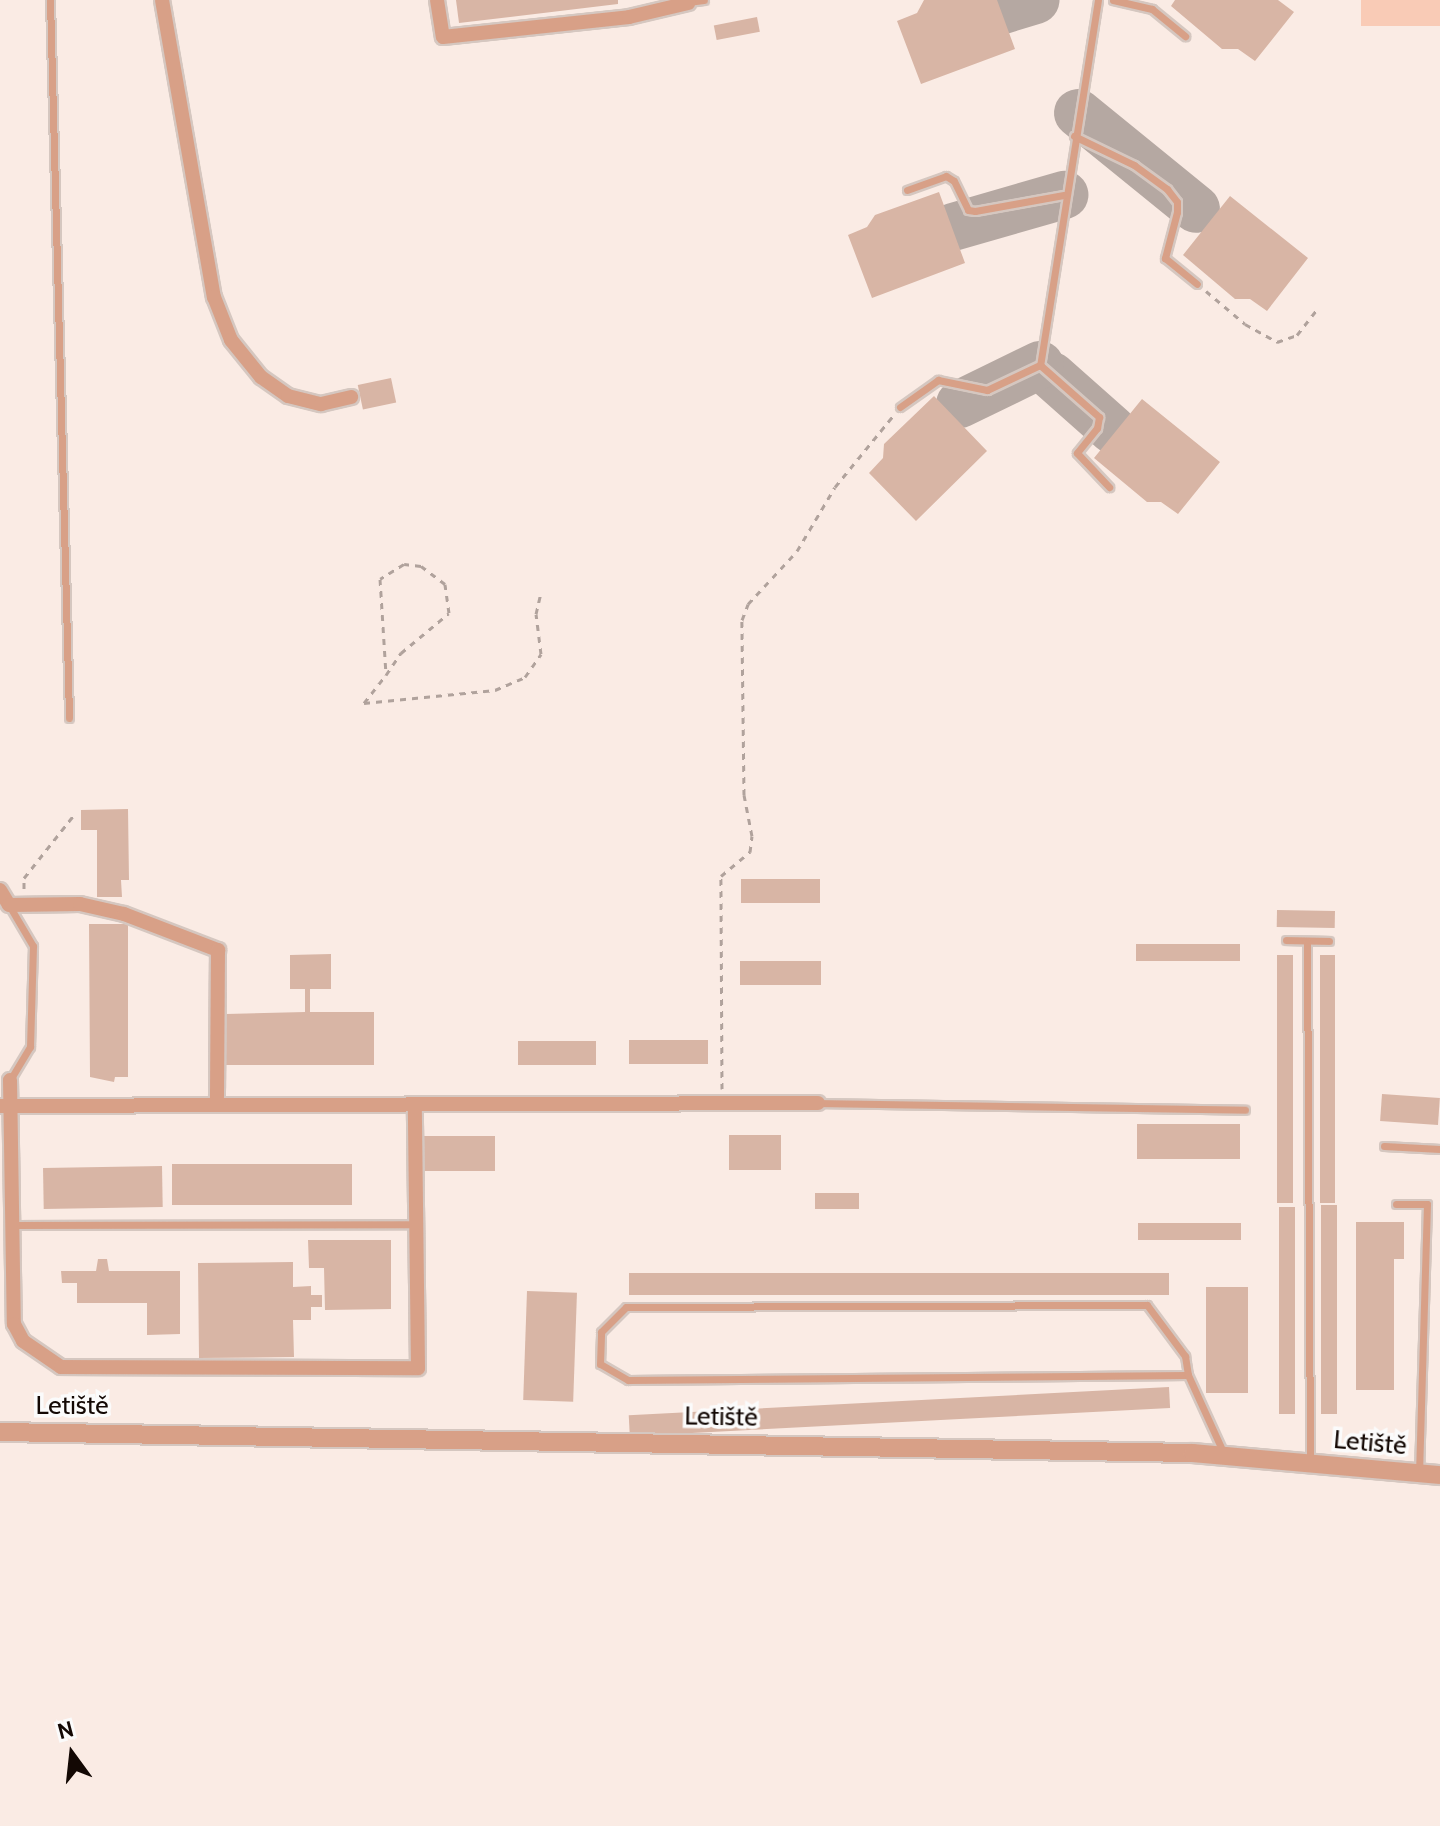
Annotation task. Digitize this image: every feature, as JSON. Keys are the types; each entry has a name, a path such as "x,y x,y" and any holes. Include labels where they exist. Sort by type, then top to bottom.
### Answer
{"street":[{"path":"162,0 214,297 231,340 261,377 288,396 321,404 351,397"},
{"path":"437,0 443,37 688,1"},
{"path":"0,890 16,905 80,904 124,914 218,950 217,1103"},
{"path":"10,1080 5,1106 14,1324 23,1341 61,1367 418,1368 415,1107"},
{"path":"5,1106 217,1103 415,1107 818,1103"},
{"name":"Letiště","path":"0,1432 1225,1456 1440,1475"}],"lane":[{"path":"50,0 69,718"},
{"path":"688,1 704,0"},
{"path":"1040,365 1064,195 1098,0"},
{"path":"1113,0 1152,9 1185,36"},
{"path":"1074,136 1134,165 1172,195 1177,212 1165,258 1197,284"},
{"path":"907,190 946,176 954,181 968,210 975,211 1064,195"},
{"path":"900,407 938,380 987,390 1040,365"},
{"path":"1040,365 1099,417 1097,428 1077,453 1109,487"},
{"path":"10,1080 30,1047 33,946 16,905"},
{"path":"1286,940 1329,941"},
{"path":"1307,941 1310,1463"},
{"path":"818,1103 1245,1110"},
{"path":"1384,1146 1440,1149"},
{"path":"1396,1204 1427,1204 1419,1473"},
{"path":"12,1225 416,1224"},
{"path":"1188,1375 628,1380 600,1364 601,1332 626,1307 1147,1305 1185,1356 1188,1375 1225,1456"}],"path":[{"path":"1197,284 1245,324 1277,342 1297,335 1318,308"},
{"path":"721,1104 721,876 750,852 752,836 744,795 742,620 748,604 797,551 835,487 900,407"},
{"path":"386,675 377,588 395,567 421,566 445,584 449,613 444,622 401,653 386,675 364,703 509,687 525,677 541,654 536,614 541,593"},
{"path":"16,905 24,878 74,815"}],"shaded area":[{"path":"1361,0 1440,0 1440,26 1361,26"}],"building":[{"path":"456,0 618,0 618,4 459,23"},
{"path":"924,0 997,0 1015,49 921,84 897,21 917,13"},
{"path":"1175,0 1278,0 1294,12 1255,61 1238,49 1222,49 1171,6"},
{"path":"757,17 760,32 717,40 714,25"},
{"path":"939,192 965,263 872,298 848,235 867,227 875,215"},
{"path":"1230,196 1308,258 1267,311 1250,299 1235,299 1183,255"},
{"path":"391,378 396,402 363,410 358,385"},
{"path":"934,396 987,451 916,521 869,473 883,458 884,444"},
{"path":"1142,399 1220,462 1178,514 1161,502 1147,502 1094,458"},
{"path":"128,809 129,880 121,880 122,897 97,897 97,830 81,830 81,810"},
{"path":"741,879 820,879 820,903 741,903"},
{"path":"1277,910 1335,911 1335,928 1277,927"},
{"path":"89,924 128,924 128,1077 115,1077 114,1082 90,1077"},
{"path":"1136,944 1240,944 1240,961 1136,961"},
{"path":"331,954 331,989 310,989 310,1012 374,1012 374,1065 226,1065 226,1014 305,1012 305,989 290,989 290,955"},
{"path":"1277,955 1293,955 1293,1203 1277,1203"},
{"path":"1320,955 1335,955 1335,1203 1320,1203"},
{"path":"740,961 821,961 821,985 740,985"},
{"path":"629,1040 708,1040 708,1064 629,1064"},
{"path":"518,1041 596,1041 596,1065 518,1065"},
{"path":"1382,1094 1440,1098 1438,1125 1380,1121"},
{"path":"1137,1124 1240,1124 1240,1159 1137,1159"},
{"path":"729,1135 781,1135 781,1170 729,1170"},
{"path":"424,1136 495,1136 495,1171 424,1171"},
{"path":"172,1164 352,1164 352,1205 172,1205"},
{"path":"162,1166 163,1207 44,1209 43,1168"},
{"path":"815,1193 859,1193 859,1209 815,1209"},
{"path":"1321,1205 1337,1205 1337,1414 1321,1414"},
{"path":"1279,1207 1295,1207 1295,1414 1279,1414"},
{"path":"1356,1222 1404,1222 1404,1259 1394,1259 1394,1390 1356,1390"},
{"path":"1138,1223 1241,1223 1241,1240 1138,1240"},
{"path":"308,1240 391,1240 391,1309 325,1310 324,1268 309,1268"},
{"path":"98,1259 107,1259 109,1271 180,1271 180,1334 147,1335 147,1303 77,1303 77,1283 62,1283 61,1271 96,1271"},
{"path":"293,1262 293,1287 311,1286 311,1295 322,1295 322,1307 311,1307 311,1320 293,1320 294,1357 199,1358 198,1263"},
{"path":"629,1273 1169,1273 1169,1295 629,1295"},
{"path":"1206,1287 1248,1287 1248,1393 1206,1393"},
{"path":"527,1291 577,1293 573,1402 523,1400"},
{"path":"1169,1387 1170,1408 630,1436 629,1415"}],"taxiway":[{"path":"1003,10 1036,0"},
{"path":"1078,113 1196,209"},
{"path":"953,227 1064,195"},
{"path":"960,404 1040,365"},
{"path":"1052,376 1113,430"}]}
